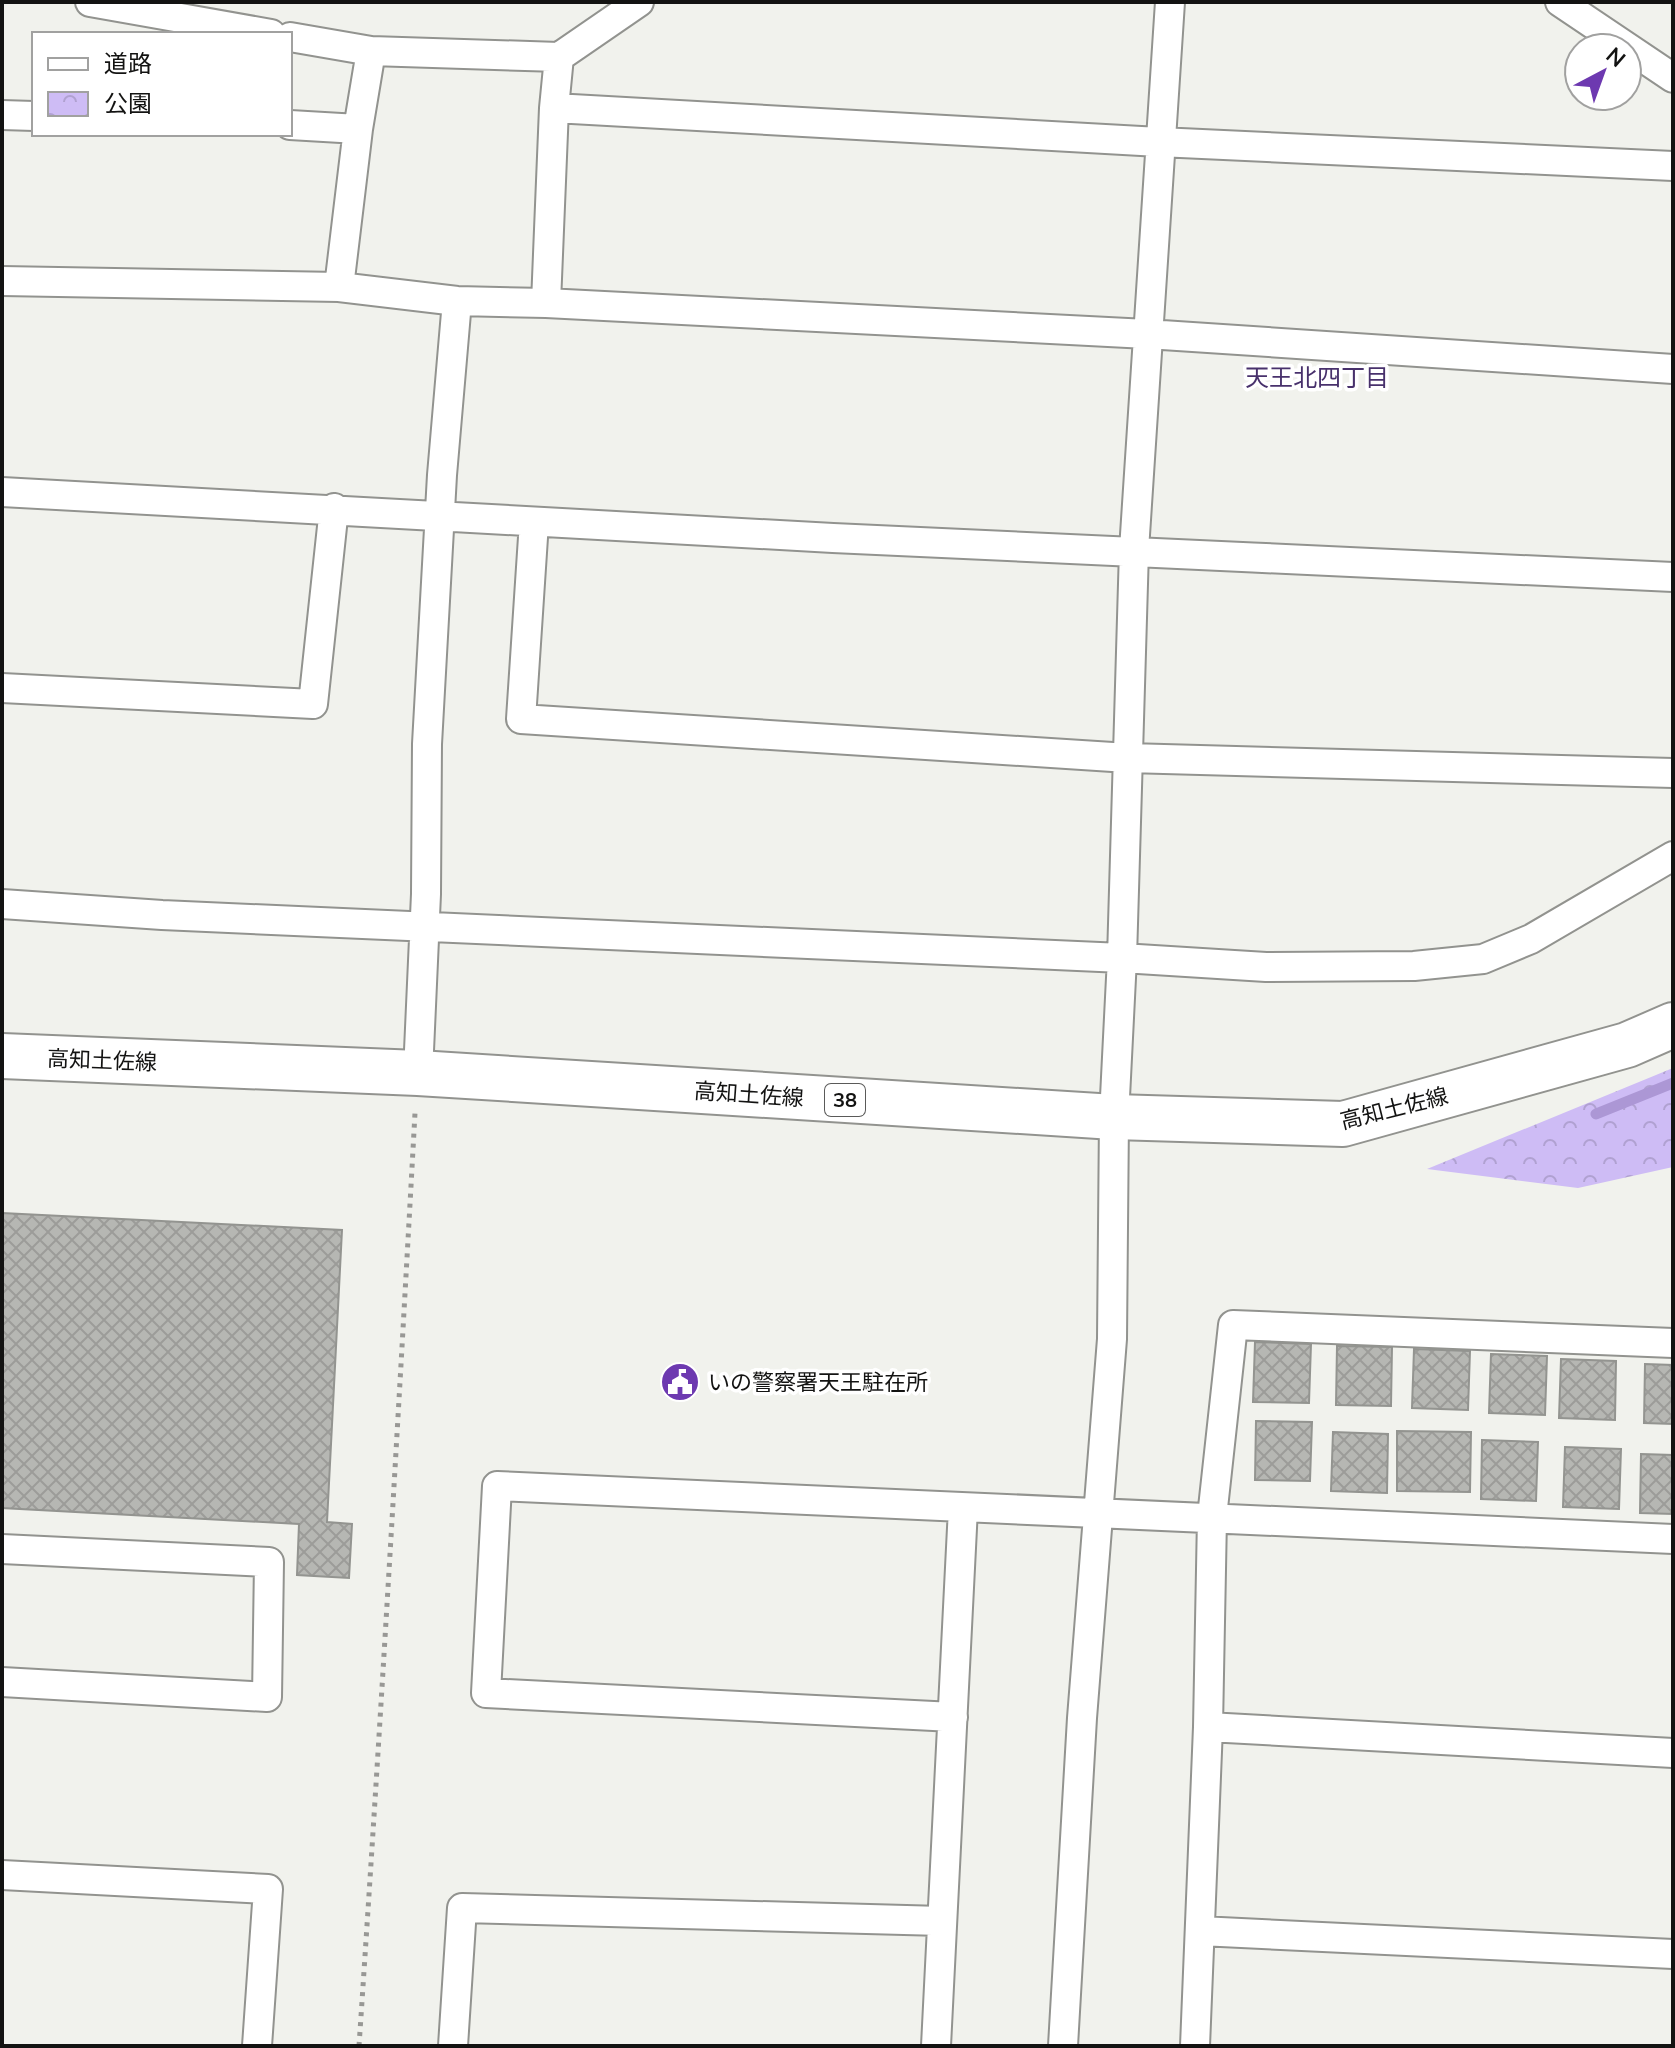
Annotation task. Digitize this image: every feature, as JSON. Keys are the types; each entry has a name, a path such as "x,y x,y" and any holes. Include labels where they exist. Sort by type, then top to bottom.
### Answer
{"main road":[{"name":"高知土佐線","path":"2,1056 418,1073 1114,1117 1343,1124 1627,1045 1673,1025"}],"street":[{"path":"90,2 260,32"},
{"path":"292,37 371,51 559,57 639,2"},
{"path":"1063,2046 1082,1718 1112,1339 1114,1117 1134,550 1170,2"},
{"path":"1560,2 1673,78"},
{"path":"339,287 358,129 371,51"},
{"path":"546,303 559,57"},
{"path":"554,108 1159,142 1673,166"},
{"path":"2,115 32,116"},
{"path":"292,125 358,129"},
{"path":"2,281 339,287 457,301 1147,334 1673,369"},
{"path":"418,1073 426,894 427,744 439,517 457,301"},
{"path":"2,492 334,508 534,522 1673,577"},
{"path":"2,688 313,704 334,508"},
{"path":"534,522 521,719 1128,758 1673,773"},
{"path":"2,904 162,915 1266,967 1414,966 1483,959 1531,939 1673,856"},
{"path":"1195,2046 1208,1727 1212,1517 1233,1325 1673,1343"},
{"path":"953,1717 486,1693 497,1486 1673,1539"},
{"path":"936,2046 963,1508"},
{"path":"2,1549 269,1562 267,1697 2,1682"},
{"path":"1208,1727 1673,1753"},
{"path":"2,1875 268,1889 257,2046"},
{"path":"453,2046 462,1908 942,1921"},
{"path":"1200,1931 1673,1954"}],"path":[{"path":"359,2046 389,1600 396,1427 418,1073"}],"green space":[{"path":"1673,1068 1673,1167 1578,1188 1427,1169"}],"building":[{"path":"2,1213 342,1230 327,1522 352,1524 349,1578 297,1575 299,1524 2,1508"},
{"path":"1255,1342 1311,1344 1309,1403 1253,1402"},
{"path":"1337,1346 1392,1347 1391,1406 1336,1405"},
{"path":"1414,1349 1470,1351 1468,1410 1412,1408"},
{"path":"1491,1354 1547,1356 1545,1415 1489,1413"},
{"path":"1561,1359 1616,1361 1615,1420 1559,1418"},
{"path":"1645,1364 1673,1365 1673,1424 1644,1423"},
{"path":"1256,1421 1312,1422 1310,1481 1255,1480"},
{"path":"1397,1431 1471,1432 1470,1492 1397,1491"},
{"path":"1333,1432 1388,1434 1387,1493 1331,1491"},
{"path":"1482,1440 1538,1442 1536,1501 1481,1499"},
{"path":"1565,1447 1621,1449 1619,1509 1563,1507"},
{"path":"1641,1454 1673,1455 1673,1514 1640,1513"}],"waterway":[{"path":"1596,1114 1673,1083"}],"place":[{"name":"いの警察署天王駐在所","path":"680,1382"}],"district":[{"name":"天王北四丁目","path":"1317,378"}]}
